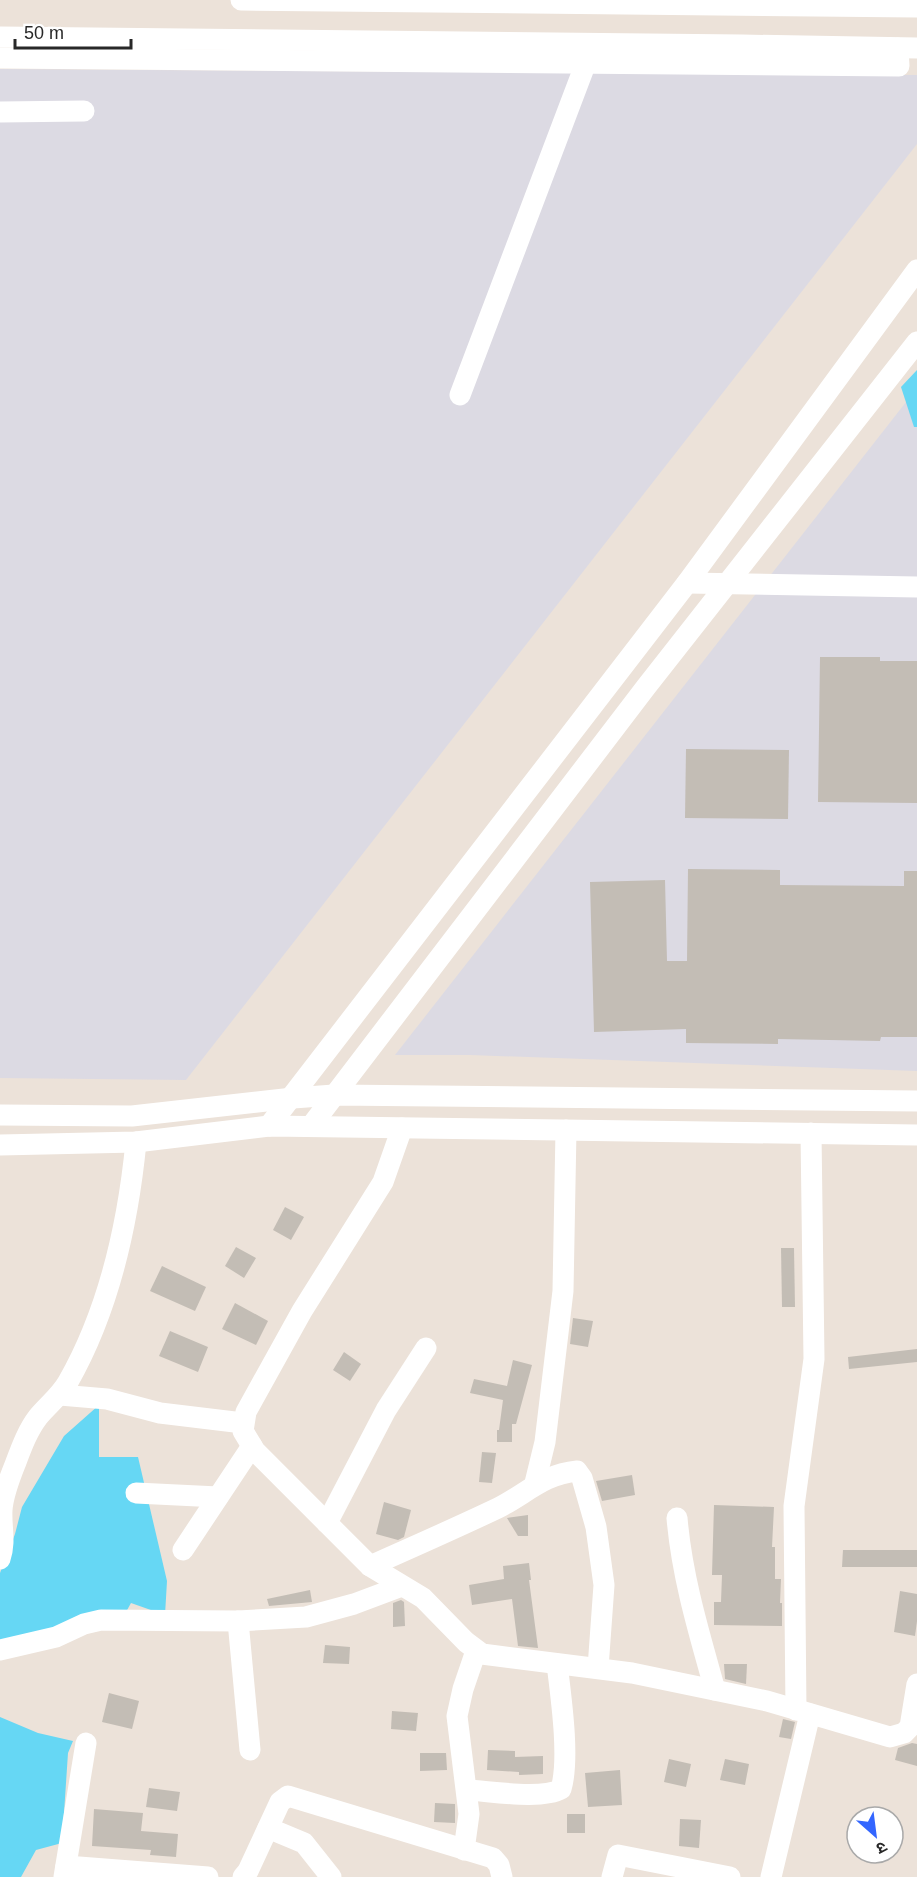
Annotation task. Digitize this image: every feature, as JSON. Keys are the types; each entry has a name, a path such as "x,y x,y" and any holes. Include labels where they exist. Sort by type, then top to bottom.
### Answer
{"street":[{"path":"241,0 917,7"},
{"path":"0,37 590,53"},
{"path":"0,58 908,48"},
{"path":"460,395 590,53"},
{"path":"0,112 84,111"},
{"path":"269,1126 293,1098 687,583 917,270"},
{"path":"311,1126 646,687 917,342"},
{"path":"687,583 917,587"},
{"path":"0,1115 132,1116 334,1095 917,1101"},
{"path":"0,1145 136,1142 269,1126 917,1135"},
{"path":"402,1128 383,1182 302,1311 246,1412 243,1431 252,1446 370,1566 430,1604 476,1651 492,1657 632,1673 715,1690 890,1737 904,1733 912,1721 917,1684"},
{"path":"535,1483 545,1442 563,1292 566,1130"},
{"path":"771,1877 803,1712 795,1506 814,1359 811,1133"},
{"path":"0,1559 4,1540 2,1504 15,1463 37,1418 60,1395 85,1347 112,1273 133,1176 136,1142"},
{"path":"327,1523 386,1410 426,1348"},
{"path":"60,1395 107,1399 168,1415 243,1423"},
{"path":"183,1550 252,1446"},
{"path":"370,1566 521,1496 535,1483 577,1471 582,1478 596,1527 604,1585 598,1668"},
{"path":"136,1493 218,1497"},
{"path":"677,1518 680,1552 689,1599 715,1690"},
{"path":"0,1650 56,1637 84,1624 101,1620 238,1622 321,1614 402,1586"},
{"path":"238,1622 250,1750"},
{"path":"464,1850 469,1823 458,1716 463,1689 476,1651"},
{"path":"467,1790 539,1794 561,1790 564,1781 564,1752 557,1664"},
{"path":"86,1743 65,1871 208,1877"},
{"path":"243,1877 249,1871 284,1798 294,1796 370,1822 493,1858 499,1865 502,1877"},
{"path":"268,1828 304,1843 331,1877"},
{"path":"612,1877 618,1855 730,1877"}],"shaded area":[{"path":"0,69 917,75 917,144 186,1080 0,1078"},
{"path":"917,388 917,1071 470,1055 395,1055"}],"water":[{"path":"917,370 917,427 914,427 901,387"},
{"path":"99,1405 99,1457 138,1457 167,1581 165,1615 131,1603 121,1621 0,1643 0,1573 15,1534 22,1507 64,1436"},
{"path":"0,1717 38,1733 73,1741 68,1753 62,1843 36,1850 21,1877 0,1877"}],"building":[{"path":"820,657 880,657 880,661 917,661 917,803 818,802"},
{"path":"686,749 789,750 788,819 685,818"},
{"path":"688,869 780,870 780,885 904,886 904,871 917,871 917,1037 881,1037 880,1041 778,1039 778,1044 686,1043 686,1029 594,1032 590,882 665,880 667,961 687,961"},
{"path":"285,1207 304,1217 291,1240 273,1230"},
{"path":"236,1247 256,1258 244,1278 225,1266"},
{"path":"781,1248 794,1248 795,1307 782,1307"},
{"path":"162,1266 206,1287 195,1311 150,1291"},
{"path":"235,1303 268,1321 256,1345 222,1329"},
{"path":"573,1318 593,1321 588,1347 570,1344"},
{"path":"170,1331 208,1347 198,1372 159,1356"},
{"path":"917,1349 917,1362 849,1369 848,1357"},
{"path":"344,1352 361,1364 350,1381 333,1370"},
{"path":"513,1360 532,1365 516,1424 512,1424 512,1442 497,1442 503,1400 470,1393 474,1379 507,1386"},
{"path":"482,1452 496,1453 492,1483 479,1482"},
{"path":"632,1475 635,1495 602,1501 596,1481"},
{"path":"384,1502 411,1510 404,1537 398,1540 376,1534"},
{"path":"714,1505 774,1507 772,1547 775,1547 775,1579 781,1579 782,1626 714,1625 714,1602 721,1602 722,1575 712,1575"},
{"path":"528,1515 528,1536 518,1536 507,1518"},
{"path":"843,1550 917,1550 917,1567 842,1567"},
{"path":"529,1563 538,1648 518,1646 512,1599 472,1605 469,1585 504,1579 503,1566"},
{"path":"310,1590 312,1602 269,1606 267,1599"},
{"path":"900,1591 917,1594 915,1636 894,1632"},
{"path":"401,1600 404,1602 405,1626 393,1627 393,1603"},
{"path":"325,1645 350,1647 349,1664 323,1663"},
{"path":"724,1664 747,1664 746,1684 725,1679"},
{"path":"109,1693 139,1701 132,1729 102,1722"},
{"path":"392,1711 418,1713 416,1731 391,1729"},
{"path":"783,1719 795,1722 791,1739 779,1737"},
{"path":"912,1743 917,1744 917,1766 895,1760 898,1748"},
{"path":"488,1750 515,1751 515,1757 543,1756 543,1774 519,1775 519,1772 487,1770"},
{"path":"420,1753 446,1753 447,1770 420,1771"},
{"path":"669,1759 691,1764 686,1787 664,1782"},
{"path":"725,1759 749,1764 745,1785 720,1780"},
{"path":"620,1770 622,1805 588,1807 585,1773"},
{"path":"149,1788 180,1792 177,1811 146,1807"},
{"path":"435,1803 455,1804 455,1823 434,1822"},
{"path":"94,1809 143,1813 141,1831 178,1834 176,1857 150,1855 151,1850 92,1846"},
{"path":"567,1814 585,1814 585,1833 567,1833"},
{"path":"680,1819 701,1820 699,1848 679,1846"}]}
